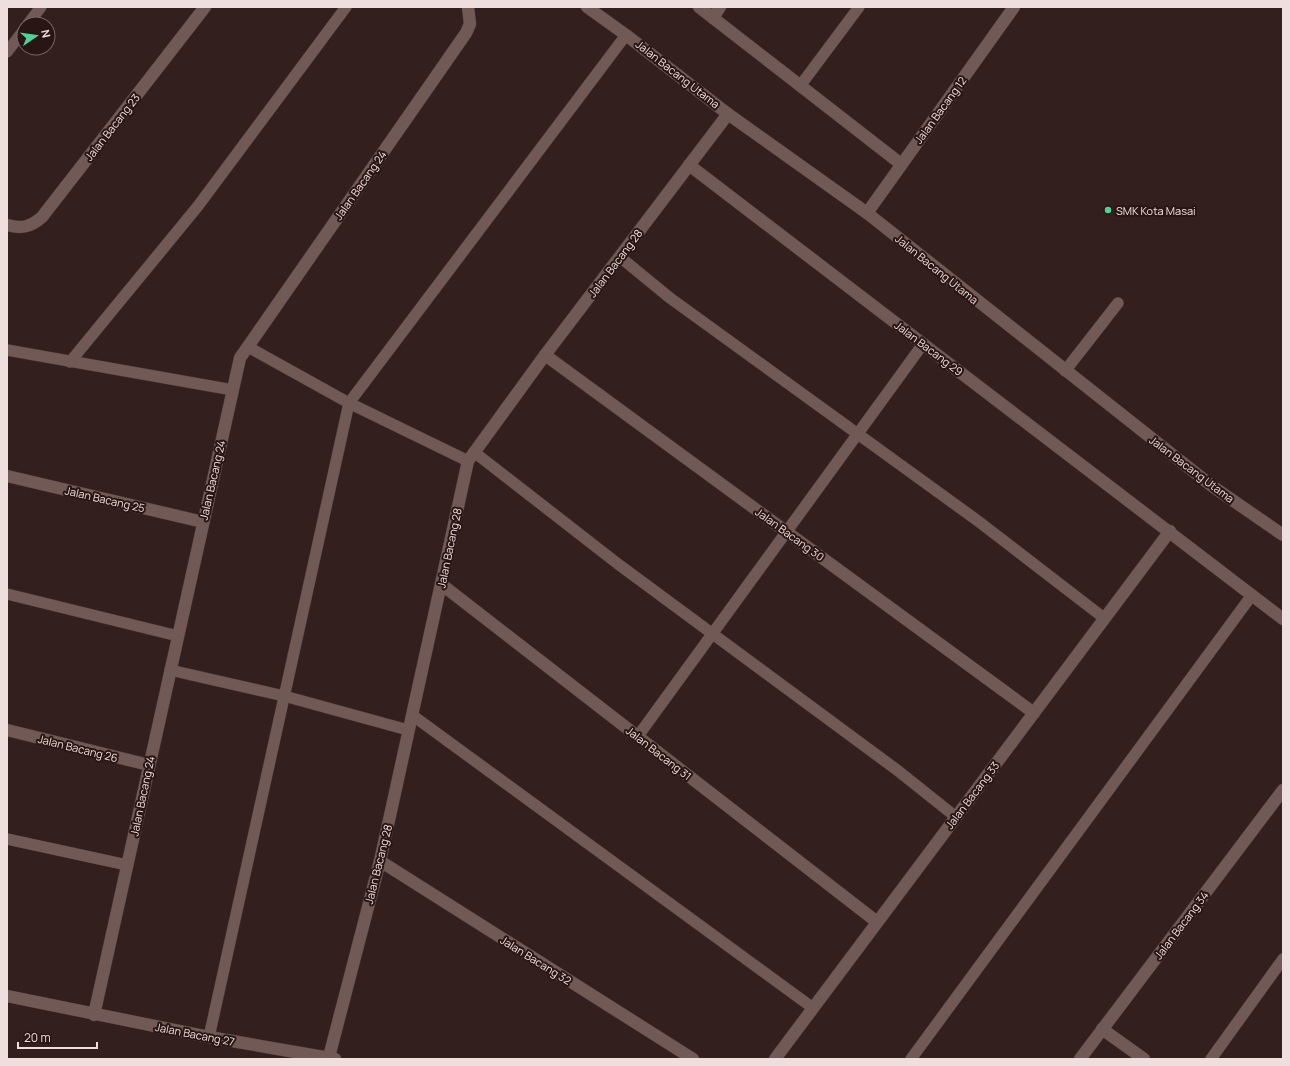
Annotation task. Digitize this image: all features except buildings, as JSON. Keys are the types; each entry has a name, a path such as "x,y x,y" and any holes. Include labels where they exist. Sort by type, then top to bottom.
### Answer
{"street":[{"name":"Jalan Bacang 23","path":"7,225 21,227 29,226 42,217 205,7"},
{"name":"Jalan Bacang 24","path":"94,1015 240,358 466,33 470,24 468,7"},
{"name":"Jalan Bacang Utama","path":"587,7 626,35 728,114 867,213 1212,486 1283,535"},
{"path":"699,7 901,164"},
{"path":"712,18 720,7"},
{"name":"Jalan Bacang 12","path":"867,213 1014,7"},
{"name":"Jalan Bacang 28","path":"332,1058 380,861 408,730 471,457 545,355 728,114"},
{"name":"Jalan Bacang 29","path":"690,165 1283,619"},
{"name":"Jalan Bacang 30","path":"545,355 1034,713"},
{"name":"Jalan Bacang 25","path":"7,476 203,522"},
{"name":"Jalan Bacang 33","path":"774,1059 1170,531"},
{"name":"Jalan Bacang 31","path":"441,584 877,922"},
{"name":"Jalan Bacang 26","path":"7,730 149,765"},
{"name":"Jalan Bacang 34","path":"1080,1059 1283,790"},
{"name":"Jalan Bacang 32","path":"380,861 693,1059"},
{"name":"Jalan Bacang 27","path":"7,996 94,1015 209,1037 332,1058"},
{"path":"1102,1029 1144,1059"}],"lane":[{"path":"34,16 41,7"},
{"path":"70,362 198,206 346,7"},
{"path":"800,86 859,7"},
{"path":"209,1037 349,403 626,35"},
{"path":"7,52 16,40"},
{"path":"620,257 670,298 978,521 1104,618"},
{"path":"1065,371 1118,303"},
{"path":"638,736 923,344"},
{"path":"248,347 349,403 471,457 713,633 897,770 956,817"},
{"path":"7,350 232,390"},
{"path":"7,594 178,636"},
{"path":"911,1059 1252,595"},
{"path":"170,670 284,696 408,730"},
{"path":"412,715 813,1008"},
{"path":"7,839 127,865"},
{"path":"1210,1059 1283,959"}],"place":[{"name":"SMK Kota Masai","path":"1108,210"}]}
